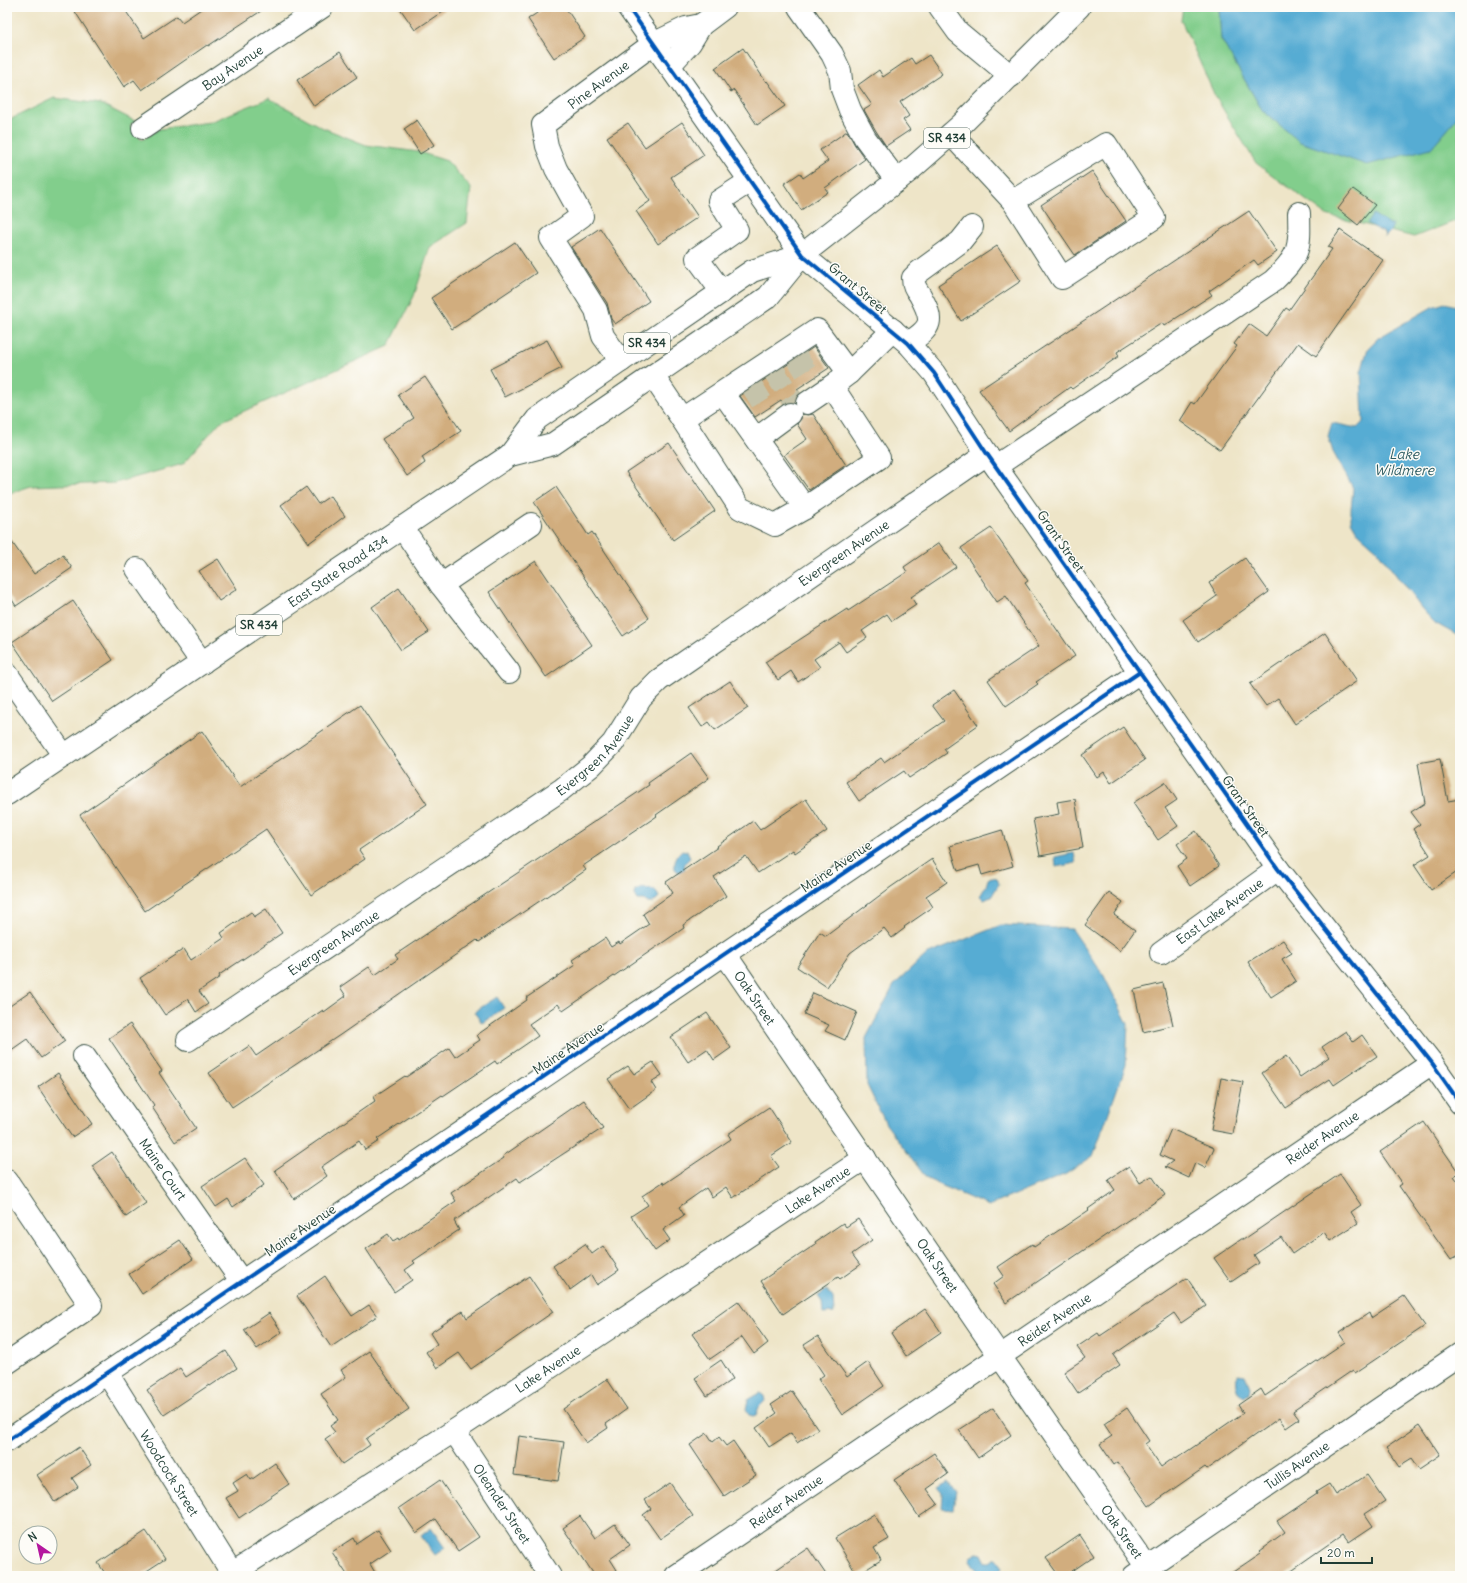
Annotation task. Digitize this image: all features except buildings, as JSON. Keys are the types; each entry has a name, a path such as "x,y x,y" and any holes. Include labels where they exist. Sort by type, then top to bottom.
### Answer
{"street":[{"name":"Bay Avenue","path":"143,128 322,7"},
{"name":"Grant Street","path":"628,7 802,255 900,336 934,373 992,460 1278,870 1432,1063 1460,1104"},
{"path":"669,66 690,43 701,25 725,7"},
{"path":"799,7 832,54 840,71 842,89 850,110 865,138 897,181"},
{"path":"940,7 958,32 1011,76"},
{"name":"SR 434","path":"510,455 553,444 768,297 802,255 897,181 952,134 1079,7"},
{"name":"Pine Avenue","path":"621,361 604,336 596,310 551,238 582,216 556,169 547,146 542,125 653,44 686,28 701,25"},
{"path":"952,134 1013,200 1062,278 1154,218 1106,144 1013,200"},
{"path":"722,292 697,258 737,230 719,201 750,181"},
{"name":"Evergreen Avenue","path":"188,1040 561,790 591,766 613,743 641,698 659,680 992,460 1273,281 1286,269 1296,255 1300,241 1299,213"},
{"path":"756,439 806,398 900,336 923,333 930,320 926,306 913,285 913,278 918,272 960,242 972,227"},
{"name":"SR 434","path":"510,455 537,419 752,271 802,255"},
{"path":"682,419 723,392 748,380 793,350 817,330 806,398"},
{"path":"653,376 740,508 775,525 805,508 879,458 806,398"},
{"path":"723,392 805,508"},
{"name":"East State Road 434","path":"7,794 510,455"},
{"path":"441,585 531,524"},
{"path":"402,527 441,585 509,672"},
{"path":"137,569 202,664"},
{"name":"Maine Avenue","path":"7,1441 1140,672"},
{"path":"7,674 64,756"},
{"name":"East Lake Avenue","path":"1161,953 1278,870"},
{"name":"Oak Street","path":"725,954 865,1158 1145,1573"},
{"name":"Maine Court","path":"84,1056 242,1282"},
{"name":"Reider Avenue","path":"676,1576 1432,1063"},
{"name":"Lake Avenue","path":"230,1575 454,1431 865,1158"},
{"path":"7,1181 91,1306 7,1363"},
{"name":"Tullis Avenue","path":"1145,1573 1460,1354"},
{"name":"Woodcock Street","path":"107,1374 230,1575"},
{"name":"Oleander Street","path":"454,1431 550,1576"}],"green space":[{"path":"1183,7 1219,7 1221,39 1262,110 1300,142 1431,148 1460,114 1460,219 1414,237 1326,215 1256,163 1215,96 1181,20"},
{"path":"54,98 101,104 135,121 130,125 142,140 159,129 210,122 269,98 321,127 366,145 419,152 447,161 471,188 467,223 430,247 414,296 389,346 220,422 183,464 115,483 31,486 7,494 7,121"}],"water":[{"path":"1219,7 1460,7 1460,114 1431,148 1367,165 1300,142 1262,110 1221,39"},
{"path":"1373,214 1390,225 1393,225 1390,232 1385,237 1384,233 1367,223"},
{"name":"Lake Wildmere","path":"1445,303 1460,307 1460,637 1435,623 1422,609 1376,549 1358,533 1351,521 1353,488 1333,452 1328,436 1332,423 1357,428 1363,422 1361,372 1368,348 1378,338 1432,307"},
{"path":"682,850 687,851 690,858 685,863 684,870 678,872 675,869 675,861 678,854"},
{"path":"1074,853 1076,863 1056,867 1055,857"},
{"path":"991,877 997,878 999,884 991,897 984,900 980,896 988,879"},
{"path":"642,888 655,890 659,897 653,903 648,903 644,900 637,900 634,895 635,891"},
{"path":"1001,925 1072,929 1104,976 1128,1024 1126,1065 1093,1156 1066,1174 988,1206 927,1179 886,1124 867,1085 866,1038 894,985 926,955"},
{"path":"497,997 504,1008 482,1023 474,1012"},
{"path":"827,1290 833,1298 834,1313 823,1314 822,1302 818,1296"},
{"path":"1237,1374 1245,1375 1250,1387 1249,1394 1244,1397 1238,1390"},
{"path":"760,1393 764,1396 765,1401 759,1407 756,1415 749,1415 746,1410 748,1400"},
{"path":"948,1482 956,1492 953,1509 942,1508 943,1494 938,1488"},
{"path":"431,1528 445,1548 435,1555 421,1536"},
{"path":"978,1553 982,1554 986,1562 997,1559 1002,1566 1001,1569 990,1576 981,1576 970,1560 971,1557"}],"tunnel":[{"path":"794,353 811,380"},
{"path":"772,368 798,409"},
{"path":"750,383 766,409"}],"cycle path":[{"path":"628,7 802,255 908,343 934,373 987,454 1278,869 1432,1063 1460,1103"},
{"path":"7,1441 1140,672"}]}
